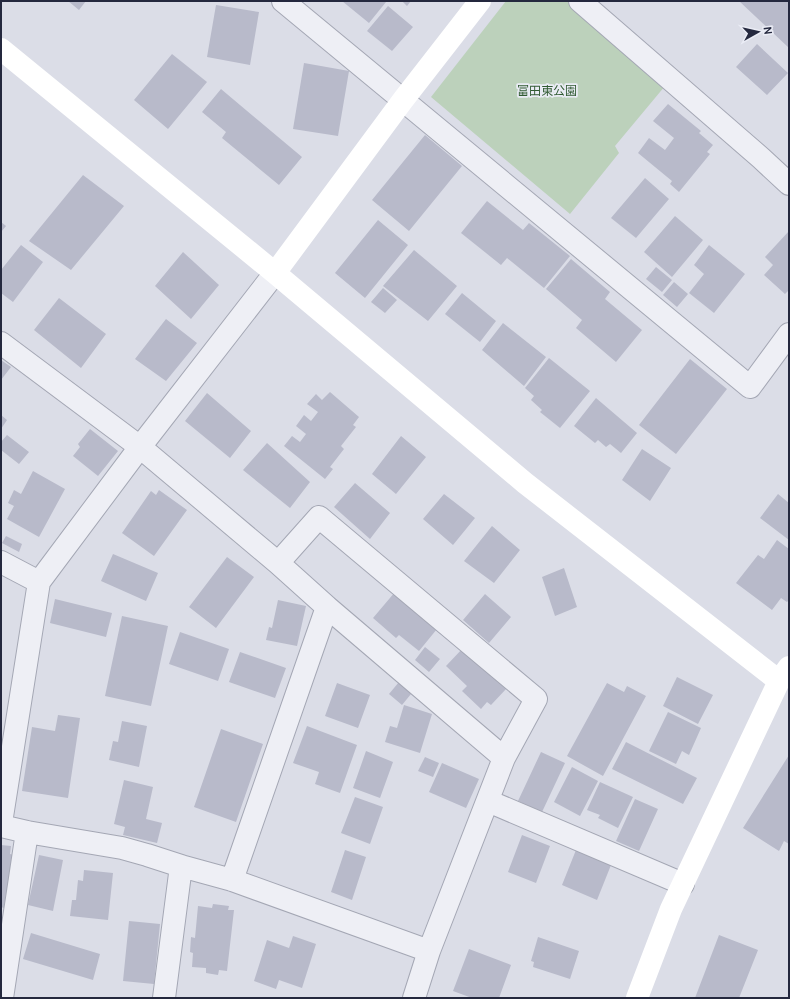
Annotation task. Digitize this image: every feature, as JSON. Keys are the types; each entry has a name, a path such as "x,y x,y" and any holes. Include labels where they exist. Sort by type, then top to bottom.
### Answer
{"street":[{"path":"283,1 750,387 789,334"},
{"path":"1,823 39,582 140,447 275,273 403,100 480,1"},
{"path":"580,1 789,184"},
{"path":"1,49 275,273 525,483 786,678 671,909 637,998"},
{"path":"1,343 140,447 278,563 327,607 504,758"},
{"path":"278,563 319,517 536,699 504,758 429,951 414,998"},
{"path":"1,562 39,582"},
{"path":"232,880 327,607"},
{"path":"488,801 683,884"},
{"path":"1,826 27,832 122,848 232,880 429,951"},
{"path":"2,998 27,832"},
{"path":"164,998 181,866"}],"green space":[{"name":"富田東公園","path":"506,1 567,1 665,86 615,146 619,153 570,214 431,97"}],"building":[{"path":"68,1 86,1 79,10"},
{"path":"342,1 385,1 386,2 369,23"},
{"path":"402,1 411,1 407,6"},
{"path":"739,1 789,1 789,48"},
{"path":"216,5 259,12 250,65 207,57"},
{"path":"388,6 413,27 392,51 367,31"},
{"path":"757,44 788,73 767,95 736,67"},
{"path":"172,54 207,82 168,129 134,100"},
{"path":"304,63 349,71 338,136 293,129"},
{"path":"221,89 302,157 279,185 222,138 226,132 202,112"},
{"path":"668,104 701,131 699,133 713,145 707,152 710,154 679,192 670,184 672,181 638,153 649,138 665,150 674,138 653,121"},
{"path":"425,135 462,166 409,231 372,200"},
{"path":"83,175 124,206 71,270 29,241"},
{"path":"645,178 669,199 636,238 611,218"},
{"path":"487,201 523,230 529,223 570,256 544,288 507,258 501,265 461,233"},
{"path":"675,216 703,240 672,277 644,252"},
{"path":"378,220 408,245 365,298 335,273"},
{"path":"1,222 6,226 1,232"},
{"path":"789,231 789,290 785,294 764,275 773,265 765,257"},
{"path":"21,245 43,262 13,302 1,293 1,270"},
{"path":"709,245 745,274 714,313 689,293 704,274 694,265"},
{"path":"414,250 457,286 428,321 383,286"},
{"path":"183,252 219,285 191,319 155,286"},
{"path":"571,259 610,292 605,299 642,330 616,362 576,328 582,320 546,289"},
{"path":"656,267 672,280 662,292 646,279"},
{"path":"674,282 688,294 677,307 663,295"},
{"path":"383,288 397,300 385,313 371,302"},
{"path":"462,293 496,321 480,342 445,314"},
{"path":"59,298 106,334 81,368 34,330"},
{"path":"166,319 197,343 166,381 135,359"},
{"path":"503,323 546,357 524,386 482,350"},
{"path":"549,358 590,391 560,428 540,412 542,410 531,400 534,396 525,388"},
{"path":"690,359 727,389 676,454 639,425"},
{"path":"1,360 11,367 1,380"},
{"path":"330,392 359,417 353,425 356,427 341,446 344,449 330,467 333,469 325,479 284,446 292,436 300,442 306,434 296,426 304,415 311,421 318,412 307,404 316,394 322,400"},
{"path":"207,393 251,431 230,458 185,421"},
{"path":"596,398 637,433 621,453 610,444 606,447 598,440 595,443 574,426"},
{"path":"1,415 7,420 1,429"},
{"path":"90,429 118,451 98,476 73,456 80,447 78,444"},
{"path":"7,435 29,452 19,464 1,450 1,442"},
{"path":"401,436 426,457 396,494 372,474"},
{"path":"267,443 310,482 290,508 243,470"},
{"path":"642,449 671,468 650,501 622,480"},
{"path":"33,471 65,489 39,537 7,519 14,506 8,503 14,490 21,494"},
{"path":"355,483 390,513 370,539 334,507"},
{"path":"159,490 187,510 154,556 122,533 151,491 156,495"},
{"path":"444,494 475,518 453,545 423,519"},
{"path":"778,494 789,503 789,540 760,518"},
{"path":"492,526 520,550 494,583 464,561"},
{"path":"6,536 22,544 19,552 2,543"},
{"path":"777,540 789,549 789,600 787,602 781,598 772,610 736,583 758,555 764,559"},
{"path":"113,554 158,573 146,601 101,581"},
{"path":"227,557 254,577 216,628 189,607"},
{"path":"564,568 577,607 555,616 542,577"},
{"path":"395,592 437,629 419,651 399,635 396,638 373,618"},
{"path":"485,594 511,617 489,643 463,620"},
{"path":"55,599 112,613 106,637 50,623"},
{"path":"278,600 306,606 297,646 266,640 269,627 272,628"},
{"path":"122,616 168,626 151,706 105,696"},
{"path":"180,632 229,649 218,681 169,664"},
{"path":"425,647 440,659 429,672 415,660"},
{"path":"463,648 507,688 491,705 487,702 481,709 462,691 467,686 446,666"},
{"path":"240,652 286,668 275,698 229,682"},
{"path":"677,677 713,695 698,724 663,706"},
{"path":"399,682 411,694 402,705 389,694"},
{"path":"337,683 370,695 358,728 325,716"},
{"path":"607,683 624,692 627,686 646,696 603,776 567,756"},
{"path":"404,705 432,714 420,753 385,742 390,726 397,728"},
{"path":"668,712 701,728 689,755 682,751 676,764 649,751"},
{"path":"58,715 80,718 68,798 22,791 32,727 55,731"},
{"path":"122,721 147,726 139,767 109,760 113,741 118,742"},
{"path":"307,726 357,745 340,793 315,784 319,772 293,763"},
{"path":"221,729 263,744 236,822 194,807"},
{"path":"626,742 697,778 683,804 612,769"},
{"path":"366,751 393,762 380,798 353,788"},
{"path":"541,752 565,763 542,812 518,801"},
{"path":"789,755 789,844 784,841 779,851 743,828"},
{"path":"425,757 439,763 433,777 418,771"},
{"path":"442,763 479,779 466,808 429,792"},
{"path":"572,767 598,781 580,816 554,802"},
{"path":"124,780 153,787 146,819 162,823 157,843 123,835 125,827 114,824"},
{"path":"600,782 633,797 618,828 598,818 600,815 587,810"},
{"path":"355,797 383,807 370,844 341,833"},
{"path":"635,799 658,809 639,851 616,841"},
{"path":"522,835 550,846 536,883 508,872"},
{"path":"1,845 11,846 10,854 14,855 9,893 6,893 4,908 1,907"},
{"path":"345,850 366,857 352,900 331,892"},
{"path":"576,850 611,865 597,900 562,885"},
{"path":"39,855 63,860 53,911 28,905"},
{"path":"84,870 113,873 108,920 70,916 72,900 76,900 78,880 83,881"},
{"path":"213,904 229,906 228,910 234,910 227,971 219,970 218,975 206,973 206,968 192,967 193,953 190,952 191,937 195,938 198,906 212,908"},
{"path":"129,921 160,924 154,984 123,981"},
{"path":"31,933 100,954 93,980 23,959"},
{"path":"719,935 758,950 739,998 695,998"},
{"path":"293,936 316,944 302,988 279,980 276,989 254,981 267,940 289,948"},
{"path":"538,937 579,951 570,979 533,967 534,962 531,961"},
{"path":"469,949 511,965 499,998 472,998 453,991"}]}
